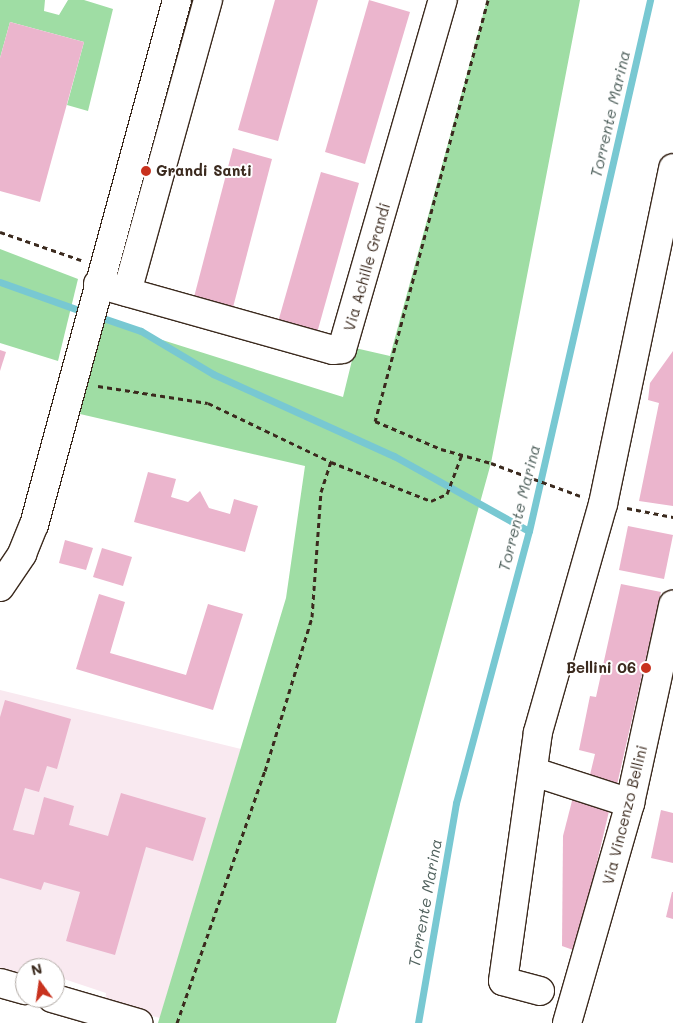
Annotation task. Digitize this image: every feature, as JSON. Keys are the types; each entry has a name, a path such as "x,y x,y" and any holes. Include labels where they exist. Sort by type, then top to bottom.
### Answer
{"street":[{"path":"0,587 22,554 34,524 177,0"},
{"path":"127,292 208,0"},
{"name":"Via Achille Grandi","path":"98,285 333,350 342,348 442,0"},
{"path":"540,991 503,981 534,772 538,732 600,503 673,168"},
{"name":"Via Vincenzo Bellini","path":"567,1023 630,803 673,605"},
{"path":"534,772 630,803"},
{"path":"0,983 15,987"},
{"path":"65,1002 138,1023"}],"path":[{"path":"488,0 390,357 375,420 462,454 600,503 673,517"},
{"path":"0,232 98,285"},
{"path":"73,380 131,393 208,403 331,462 431,501 447,494 462,454"},
{"path":"177,1023 265,771 312,617 321,492 331,462"}],"shaded area":[{"path":"0,690 241,749 160,1018 105,1004 106,993 65,979 65,958 15,958 15,978 0,974"}],"green space":[{"path":"0,0 45,0 44,11 59,15 68,0 84,0 113,9 88,111 67,105 84,42 10,22 0,58"},
{"path":"487,0 580,0 491,463 336,1023 158,1023 286,598 305,466 80,414 102,321 343,397 355,348 390,356"},
{"path":"0,249 78,279 58,361 0,343"}],"building":[{"path":"275,0 318,0 278,141 238,130"},
{"path":"369,0 410,12 365,164 325,152"},
{"path":"10,22 84,42 40,202 0,191 0,58"},
{"path":"233,148 272,159 232,311 193,301"},
{"path":"321,172 359,183 317,333 278,322"},
{"path":"0,350 6,352 0,371"},
{"path":"673,351 673,506 639,501 659,403 648,400 650,383"},
{"path":"148,472 176,479 171,497 188,502 200,491 209,508 230,514 234,499 258,506 245,552 134,522"},
{"path":"628,526 673,535 664,579 619,570"},
{"path":"65,540 93,548 86,570 59,563"},
{"path":"102,548 132,557 123,586 93,577"},
{"path":"621,584 661,592 616,789 588,783 595,754 579,750 590,696 596,697"},
{"path":"99,594 125,602 110,653 186,675 208,604 243,614 213,710 76,669"},
{"path":"5,700 71,719 57,769 47,766 39,792 25,788 13,830 34,835 44,797 74,806 69,825 108,836 121,793 206,818 193,861 146,847 115,955 66,941 80,892 44,882 41,890 0,878 0,717"},
{"path":"573,797 610,807 576,951 562,946 563,836"},
{"path":"661,810 673,813 673,863 651,858"},
{"path":"673,892 673,919 666,917"}],"waterway":[{"name":"Torrente Marina","path":"418,1023 456,803 529,531 650,0"},
{"path":"0,282 87,313"},
{"path":"97,316 141,331 213,374 394,456 529,531"}],"place":[{"name":"Grandi Santi","path":"146,171"},
{"name":"Bellini 06","path":"646,668"}]}
